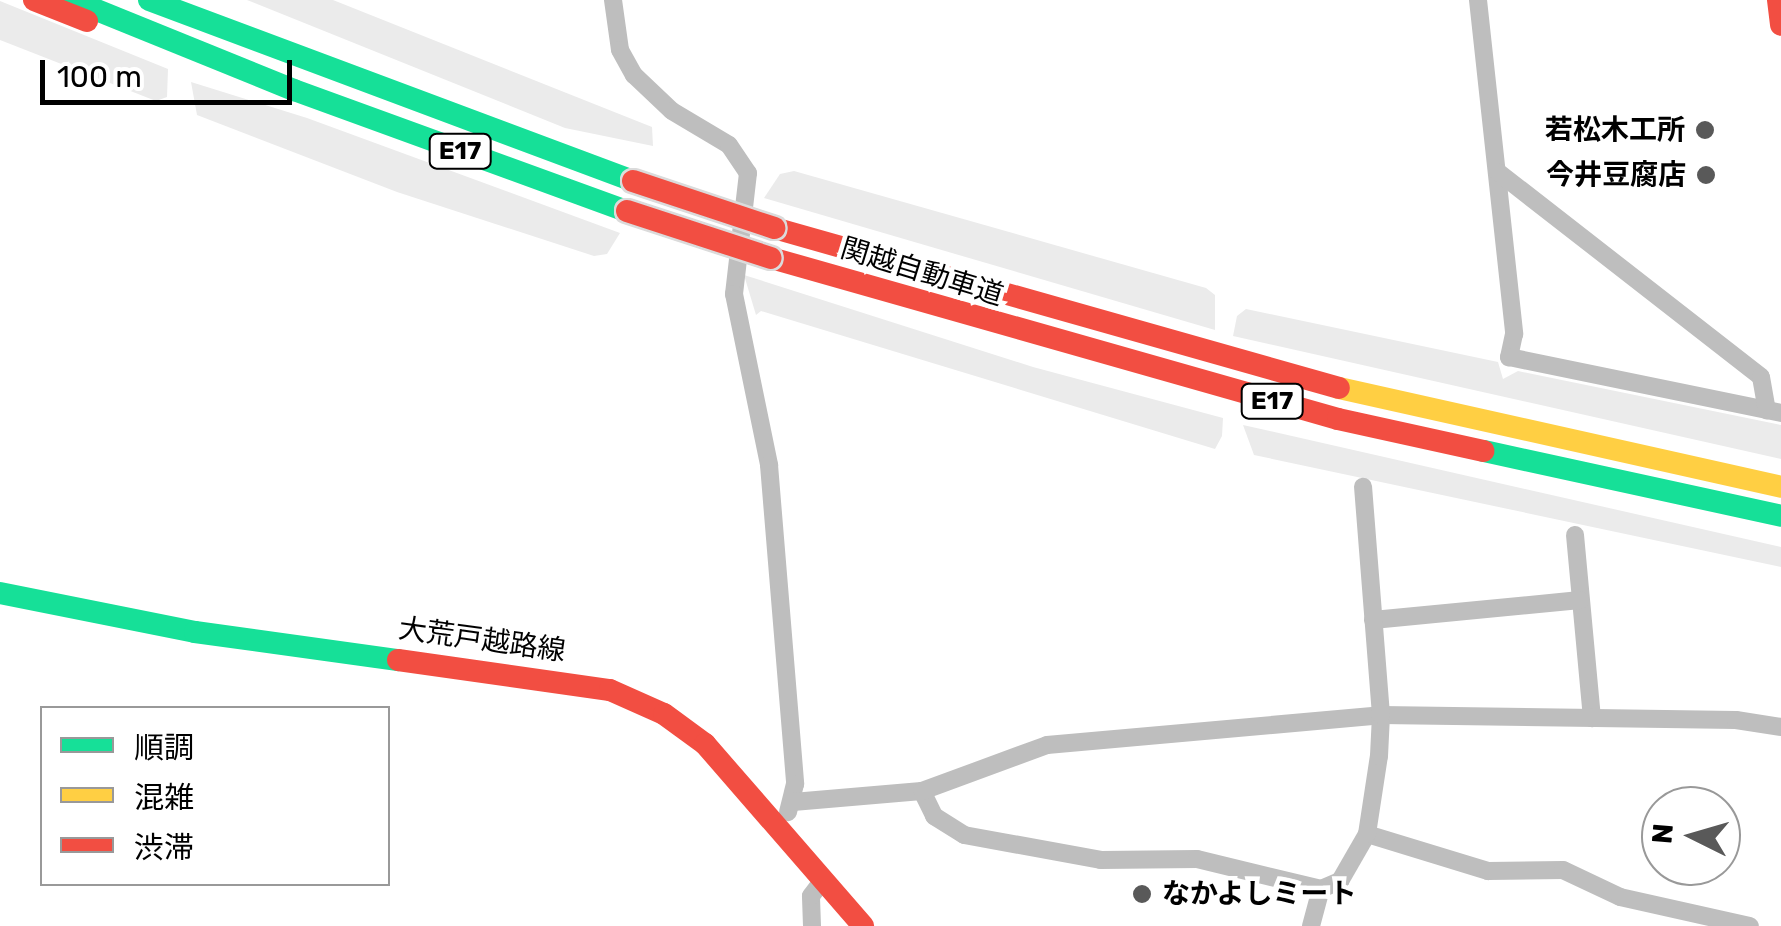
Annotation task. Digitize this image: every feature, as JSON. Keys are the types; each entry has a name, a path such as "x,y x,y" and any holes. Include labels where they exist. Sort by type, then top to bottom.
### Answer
{"main road":[{"path":"34,0 138,34"},
{"name":"関越自動車道","path":"72,0 138,34 212,62 627,211 771,258 1338,419 1781,516"},
{"name":"関越自動車道","path":"149,0 210,18 432,109 774,228 1336,388 1781,487"},
{"path":"184,0 210,18"},
{"path":"1778,0 1781,24"},
{"name":"大荒戸越路線","path":"0,593 195,632 610,690 685,727 777,823 863,926"}],"street":[{"path":"613,0 620,50 634,75 672,111 728,144 748,173 734,294 770,465 793,802 777,823"},
{"path":"1478,0 1514,334 1509,357 1774,412"},
{"path":"1498,172 1762,377 1774,412"},
{"path":"922,791 934,816 964,835 1100,860 1197,859 1321,890 1340,880 1367,834 1382,715 1363,487"},
{"path":"1575,535 1592,718"},
{"path":"1374,620 1580,600"},
{"path":"793,802 922,791 1047,745 1382,715 1736,720 1781,727"},
{"path":"1367,834 1488,870 1564,870 1620,898 1750,926"},
{"path":"812,926 812,896 824,879"},
{"path":"1311,926 1321,890"}],"shaded area":[{"path":"247,0 333,0 652,127 653,146 565,128"},
{"path":"0,1 168,69 167,97 156,101 0,40"},
{"path":"191,82 307,118 620,233 607,254 594,256 397,192 197,115"},
{"path":"794,171 1206,288 1215,295 1215,330 764,198 780,174"},
{"path":"744,275 1033,367 1223,418 1222,436 1215,449 761,311 756,315"},
{"path":"1246,309 1498,362 1503,379 1518,371 1781,425 1781,459 1233,336 1237,316"},
{"path":"1243,425 1781,547 1781,567 1254,455"}],"traffic: fast":[{"path":"72,0 294,90 627,211"},
{"path":"149,0 633,181"},
{"path":"1484,451 1781,516"},
{"path":"0,593 195,632 398,660"}],"traffic: slow":[{"path":"1339,388 1781,487"}],"traffic: jam":[{"path":"34,0 87,21"},
{"path":"1778,0 1781,25"},
{"path":"633,181 774,228"},
{"path":"627,211 771,258"},
{"path":"774,228 1339,388"},
{"path":"771,258 1338,419 1484,451"},
{"path":"398,660 610,690 664,714 705,744 863,926"}],"place":[{"name":"若松木工所","path":"1705,130"},
{"name":"今井豆腐店","path":"1706,175"},
{"name":"なかよしミート","path":"1142,894"}]}
